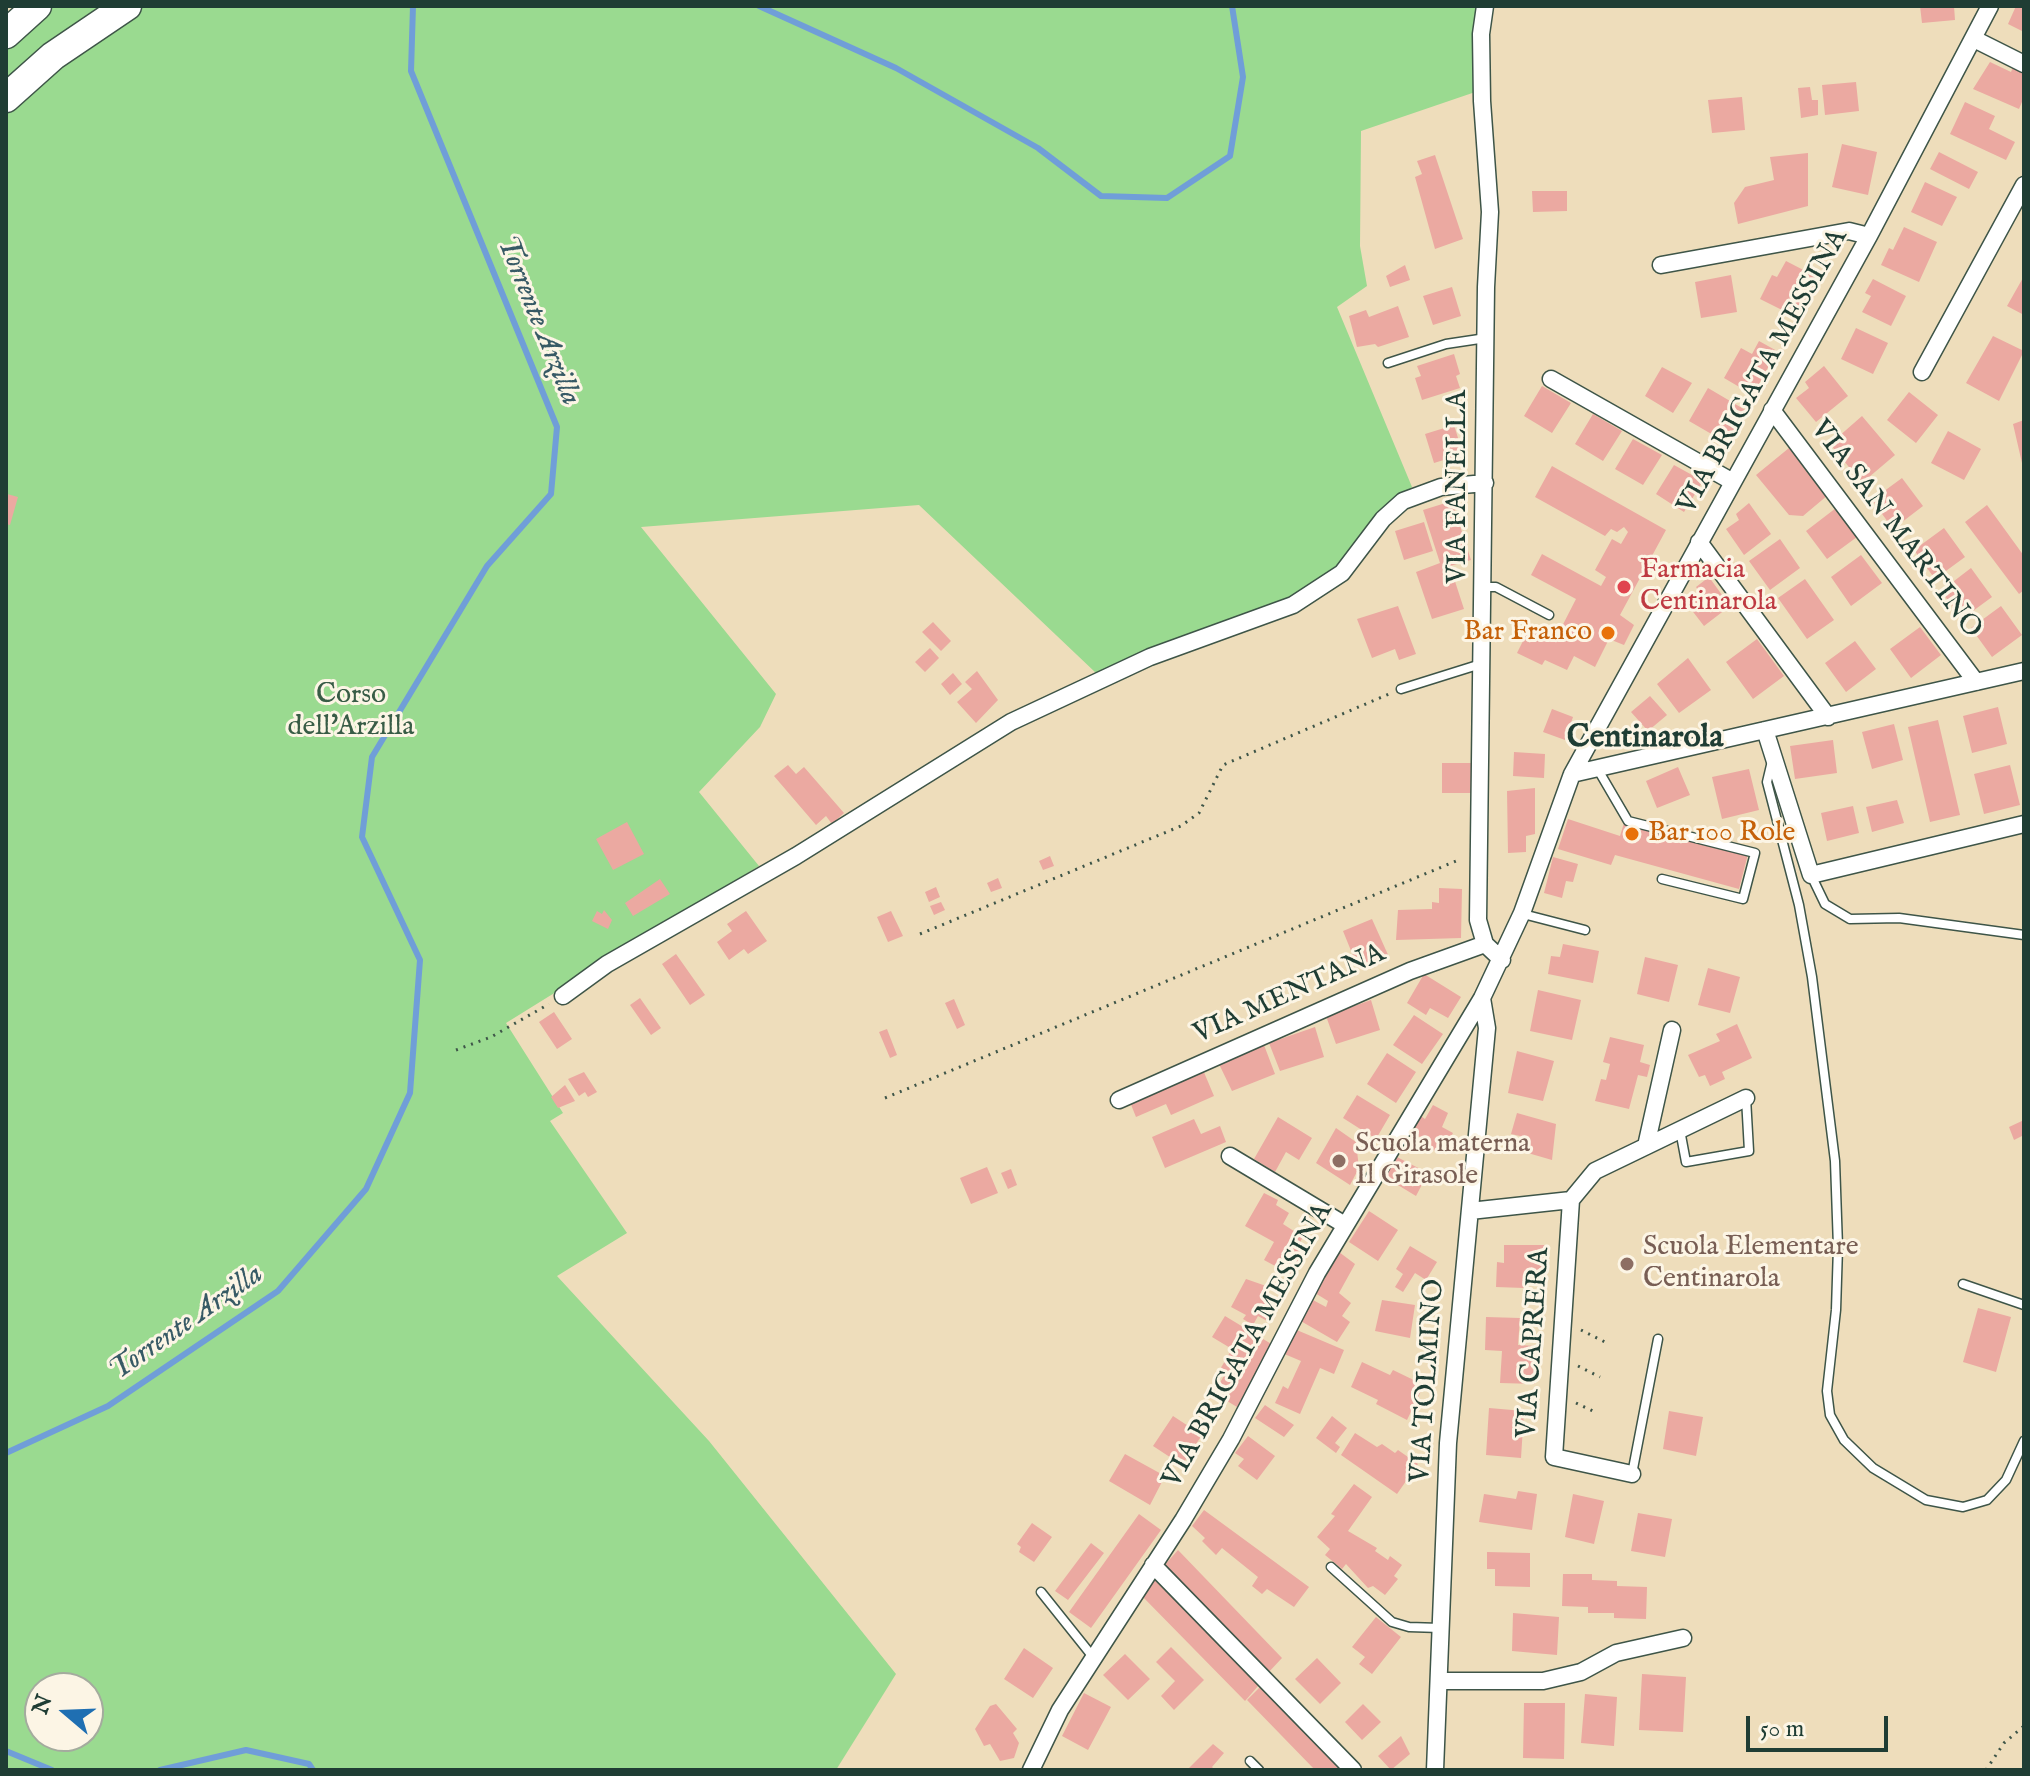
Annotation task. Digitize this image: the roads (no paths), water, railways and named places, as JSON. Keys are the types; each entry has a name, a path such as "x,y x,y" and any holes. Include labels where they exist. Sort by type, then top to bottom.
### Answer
{"highway":[{"path":"6,34 37,6"},
{"path":"6,98 53,56 127,6"}],"street":[{"name":"VIA FANELLA","path":"1485,6 1481,34 1482,101 1490,189 1478,920 1485,944"},
{"name":"VIA BRIGATA MESSINA","path":"1031,1770 1060,1710 1231,1439 1345,1225 1482,998 1522,913 1572,774 1869,236 1990,6"},
{"path":"1974,39 2024,64"},
{"path":"1922,372 2024,185"},
{"path":"1661,265 1849,231 1869,236"},
{"path":"1551,379 1733,482"},
{"name":"VIA SAN MARTINO","path":"1772,410 1976,682"},
{"path":"563,996 607,964 796,856 1011,722 1150,657 1293,605 1312,594 1342,573 1383,519 1403,501 1441,487 1485,483"},
{"path":"1699,542 1828,717"},
{"path":"1572,774 2024,671"},
{"path":"1765,730 1811,875 2024,824"},
{"path":"1485,944 1502,960"},
{"name":"VIA MENTANA","path":"1119,1100 1410,971 1485,944"},
{"name":"VIA TOLMINO","path":"1435,1770 1448,1443 1487,1028 1482,998"},
{"path":"1646,1146 1672,1030"},
{"path":"1470,1211 1571,1200 1595,1171 1746,1098"},
{"path":"1230,1156 1345,1225"},
{"name":"VIA CAPRERA","path":"1571,1200 1554,1457 1632,1474"},
{"path":"1153,1565 1353,1770"},
{"path":"1440,1681 1543,1681 1581,1672 1616,1653 1683,1638"}],"lane":[{"path":"1388,363 1446,344 1486,338"},
{"path":"1485,587 1496,587 1549,615"},
{"path":"1401,689 1484,663"},
{"path":"1774,756 1767,782 1807,948 1835,1161 1838,1247 1836,1310 1827,1391 1830,1415 1844,1440 1873,1468 1926,1500 1963,1507 1987,1500 2006,1480 2024,1441"},
{"path":"1597,767 1628,821 1755,853 1743,899 1662,879"},
{"path":"1811,875 1825,904 1850,919 1899,918 2024,935"},
{"path":"1522,913 1585,930"},
{"path":"1680,1130 1686,1162 1749,1151 1746,1098"},
{"path":"1963,1284 2024,1305"},
{"path":"1632,1474 1658,1339"},
{"path":"1331,1567 1392,1622 1409,1627 1441,1628"},
{"path":"1041,1592 1094,1657"},
{"path":"1250,1761 1259,1770"}],"waterway":[{"name":"Torrente Arzilla","path":"6,1453 108,1406 278,1291 366,1189 410,1093 420,960 362,837 372,757 487,566 551,494 557,427 411,71 413,6"},
{"name":"Torrente Arzilla","path":"759,6 896,68 1038,148 1101,196 1167,198 1230,156 1243,77 1232,6"},
{"name":"Torrente Arzilla","path":"160,1770 246,1750 309,1764 313,1770"},
{"name":"Torrente Arzilla","path":"6,1751 52,1770"}],"place":[{"name":"Farmacia Centinarola","path":"1624,587"},
{"name":"Bar Franco","path":"1608,633"},
{"name":"Bar 100 Role","path":"1632,834"},
{"name":"Scuola materna Il Girasole","path":"1339,1161"},
{"name":"Scuola Elementare Centinarola","path":"1627,1264"}],"district":[{"name":"Centinarola","path":"1645,739"}],"park label":[{"name":"Corso dell'Arzilla","path":"351,712"}]}
